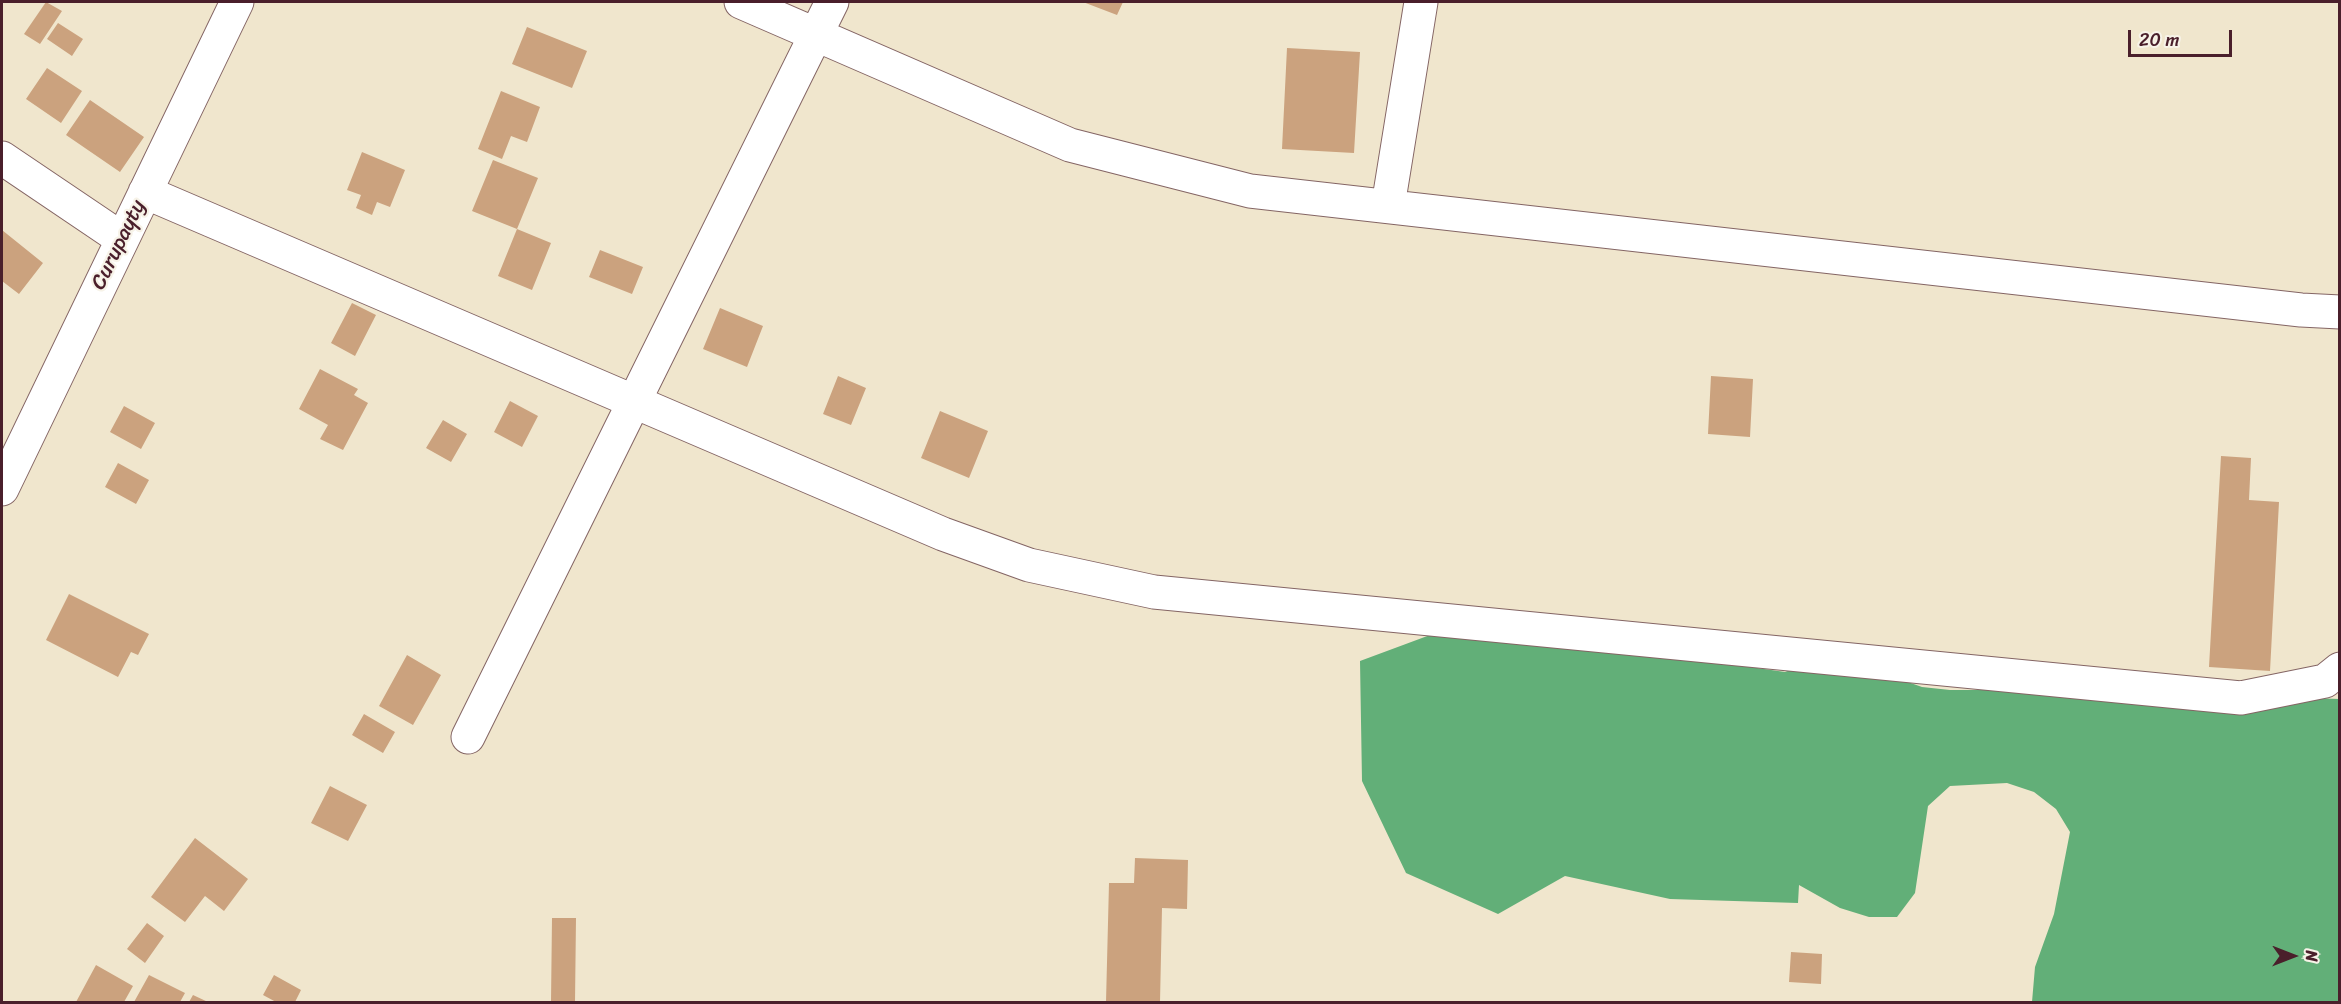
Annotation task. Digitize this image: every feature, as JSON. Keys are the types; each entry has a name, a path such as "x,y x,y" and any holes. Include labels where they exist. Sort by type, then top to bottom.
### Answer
{"street":[{"name":"Curupayty","path":"2,489 237,2"},
{"path":"741,2 1070,146 1250,191 2301,310 2340,312"},
{"path":"468,737 832,2"},
{"path":"1388,206 1421,2"},
{"path":"2,158 122,239"},
{"path":"145,192 954,538 1029,565 1154,592 2241,698 2325,681 2340,669"}],"green space":[{"path":"1457,625 1785,672 1814,661 1868,668 1922,687 1950,690 2095,690 2339,699 2339,1002 2032,1002 2035,967 2054,914 2070,832 2056,809 2034,792 2007,783 1950,786 1928,806 1915,893 1897,917 1869,917 1840,908 1799,885 1798,903 1670,899 1565,876 1498,914 1406,873 1362,781 1360,661"}],"building":[{"path":"46,2 62,11 40,44 24,34"},
{"path":"1083,2 1123,2 1117,15"},
{"path":"58,23 83,39 72,56 47,39"},
{"path":"527,27 587,51 572,88 512,64"},
{"path":"1287,48 1360,52 1354,153 1282,149"},
{"path":"47,68 82,91 61,123 26,99"},
{"path":"501,91 540,107 527,142 511,136 502,159 478,149"},
{"path":"90,100 144,137 120,172 66,135"},
{"path":"362,152 405,170 390,207 377,202 372,215 356,208 361,195 347,190"},
{"path":"493,160 538,178 517,229 472,211"},
{"path":"517,229 551,243 532,290 498,276"},
{"path":"2,230 43,263 19,294 2,281"},
{"path":"600,250 643,267 632,294 589,277"},
{"path":"352,303 376,315 355,356 331,343"},
{"path":"720,308 763,326 747,367 703,349"},
{"path":"320,369 358,389 354,395 368,403 343,450 320,439 328,425 299,409"},
{"path":"838,376 866,388 851,425 823,414"},
{"path":"1711,376 1753,379 1750,437 1708,434"},
{"path":"510,401 538,416 522,447 494,432"},
{"path":"124,406 155,423 141,449 110,432"},
{"path":"940,411 988,431 969,478 921,458"},
{"path":"443,420 467,434 451,462 426,448"},
{"path":"2221,456 2251,458 2249,500 2279,502 2270,671 2209,667"},
{"path":"118,463 149,480 136,504 105,487"},
{"path":"69,594 149,634 138,655 131,652 118,677 46,640"},
{"path":"407,655 441,675 413,725 379,706"},
{"path":"364,714 395,732 383,753 352,735"},
{"path":"330,786 367,805 348,841 311,823"},
{"path":"195,838 248,879 224,911 205,896 185,922 151,897"},
{"path":"1135,858 1188,860 1187,909 1162,908 1160,1002 1106,1002 1109,883 1134,883"},
{"path":"552,918 576,918 575,1002 551,1002"},
{"path":"147,923 164,936 145,963 127,949"},
{"path":"1791,952 1822,954 1821,984 1789,982"},
{"path":"96,965 133,986 124,1002 76,1002"},
{"path":"149,975 185,993 180,1002 134,1002"},
{"path":"274,975 301,990 295,1002 276,1002 263,995"},
{"path":"193,995 208,1002 189,1002"}]}
